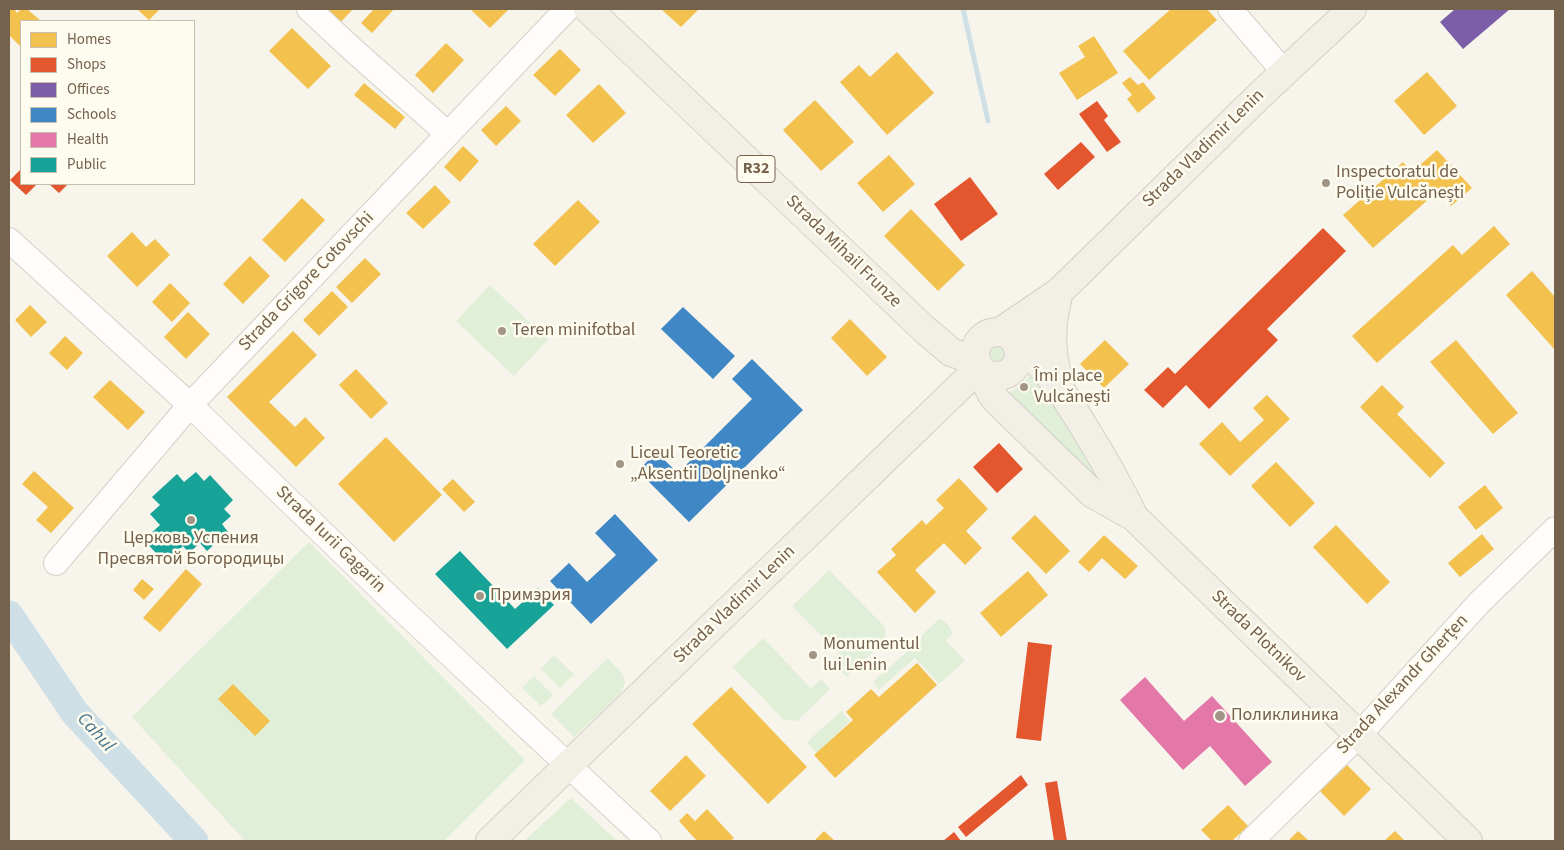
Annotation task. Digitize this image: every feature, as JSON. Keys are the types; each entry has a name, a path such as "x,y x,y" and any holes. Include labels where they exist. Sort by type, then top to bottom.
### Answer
{"main road":[{"name":"Strada Mihail Frunze","path":"588,9 924,329 951,352 991,350"},
{"name":"Strada Vladimir Lenin","path":"490,841 569,766 991,350 1059,292 1284,72 1352,9"},
{"path":"1059,292 1051,339 1057,374 1066,398"},
{"name":"Strada Plotnikov","path":"1134,517 1114,477 1066,398 1037,361 991,350 991,393 996,400 1093,494 1134,517 1468,841"}],"street":[{"path":"309,9 448,134"},
{"name":"Strada Grigore Cotovschi","path":"56,563 190,405 567,9"},
{"path":"1230,9 1284,72"},
{"name":"Strada Iurii Gagarin","path":"9,240 190,405 394,602 649,841"},
{"name":"Strada Alexandr Gherțen","path":"1252,841 1359,735 1479,603 1555,529"}],"green space":[{"name":"Teren minifotbal","path":"490,285 548,340 514,376 456,321"},
{"path":"997,346 1004,349 1007,356 1004,363 997,366 990,363 987,356 990,349"},
{"path":"1035,367 1110,495 1005,393 1014,390 1023,383"},
{"path":"309,542 525,760 444,841 245,841 132,717"},
{"path":"829,570 885,627 885,640 847,677 831,661 839,653 792,606"},
{"path":"939,619 944,621 951,629 952,634 946,640 965,661 939,684 915,658 879,690 873,682 922,638 921,636"},
{"path":"763,638 811,688 821,679 830,689 797,721 784,720 733,667"},
{"path":"554,655 574,674 560,688 541,669"},
{"path":"608,658 623,675 625,682 621,693 574,737 551,714"},
{"path":"534,676 553,695 541,706 522,688"},
{"path":"841,711 850,721 817,753 807,742"},
{"path":"571,798 617,841 524,841"}],"building: Homes":[{"path":"9,9 16,9 17,13 21,9 27,9 40,20 20,20 20,46 9,35"},
{"path":"137,9 160,9 149,20"},
{"path":"321,9 353,9 339,24"},
{"path":"374,9 394,9 372,33 361,23"},
{"path":"470,9 509,9 490,28"},
{"path":"661,9 699,9 681,27"},
{"path":"1171,9 1207,9 1217,20 1149,80 1123,51"},
{"path":"292,28 331,66 308,89 269,51"},
{"path":"1094,36 1118,73 1077,100 1059,73 1085,57 1078,46"},
{"path":"446,43 464,60 433,93 415,75"},
{"path":"560,49 581,70 555,96 533,75"},
{"path":"897,52 934,93 887,135 840,82 859,65 870,77"},
{"path":"1427,72 1457,106 1424,135 1394,101"},
{"path":"1130,77 1138,85 1143,82 1156,98 1138,113 1127,99 1132,95 1122,83"},
{"path":"364,83 405,117 395,129 354,95"},
{"path":"599,84 626,113 593,143 566,115"},
{"path":"815,100 854,142 821,171 783,130"},
{"path":"506,106 521,121 496,146 481,130"},
{"path":"463,146 479,161 460,182 444,167"},
{"path":"1437,150 1472,188 1451,206 1438,191 1373,248 1343,215 1403,162 1412,172"},
{"path":"889,155 915,184 883,212 857,183"},
{"path":"435,185 451,202 423,229 406,213"},
{"path":"302,198 325,220 285,262 262,240"},
{"path":"578,200 600,222 555,266 533,244"},
{"path":"911,209 965,265 938,291 884,236"},
{"path":"1494,226 1510,244 1377,363 1352,336 1453,245 1462,255"},
{"path":"132,232 146,247 155,239 170,255 137,287 107,256"},
{"path":"250,256 270,276 243,304 223,284"},
{"path":"365,258 381,274 352,303 336,287"},
{"path":"1532,271 1555,297 1555,350 1506,295"},
{"path":"170,283 190,303 172,322 152,302"},
{"path":"332,291 348,307 319,336 303,320"},
{"path":"30,305 47,322 31,337 15,320"},
{"path":"188,312 210,334 186,359 164,337"},
{"path":"850,319 887,357 867,376 831,338"},
{"path":"293,331 317,355 269,402 295,427 305,417 325,438 296,467 227,397"},
{"path":"65,336 83,353 67,370 49,353"},
{"path":"1105,340 1129,364 1104,388 1080,364"},
{"path":"1456,340 1518,413 1493,434 1430,362"},
{"path":"356,369 388,403 371,419 339,385"},
{"path":"110,380 145,412 128,430 93,397"},
{"path":"1382,385 1404,407 1397,414 1445,463 1430,478 1360,407"},
{"path":"1267,395 1290,419 1230,476 1199,444 1222,422 1240,442 1264,420 1253,408"},
{"path":"386,437 442,495 394,542 338,484"},
{"path":"1276,462 1315,503 1290,527 1251,486"},
{"path":"34,471 74,508 51,533 36,520 48,507 22,484"},
{"path":"959,478 988,509 966,531 982,548 965,565 944,543 915,570 936,592 915,613 877,572 896,555 891,549 922,520 926,525 944,508 936,500"},
{"path":"453,479 475,502 464,512 442,489"},
{"path":"1485,485 1503,508 1476,530 1458,507"},
{"path":"1035,515 1070,551 1046,574 1011,538"},
{"path":"1336,525 1390,582 1367,604 1313,547"},
{"path":"1482,534 1494,549 1460,577 1448,563"},
{"path":"1104,535 1138,566 1125,579 1102,558 1089,572 1078,562"},
{"path":"186,569 202,584 160,632 143,618"},
{"path":"1028,571 1048,595 1001,637 980,613"},
{"path":"142,579 154,589 144,600 133,590"},
{"path":"917,663 937,685 835,778 814,755 853,720 846,712 871,689 879,697"},
{"path":"233,684 270,721 255,736 218,699"},
{"path":"731,687 807,767 768,804 692,724"},
{"path":"686,755 706,776 670,811 650,791"},
{"path":"1347,765 1371,789 1344,816 1320,791"},
{"path":"1228,805 1248,826 1232,841 1212,841 1201,830"},
{"path":"707,809 734,838 730,841 697,841 679,821 687,813 695,821"},
{"path":"824,831 835,841 814,841"},
{"path":"1298,831 1309,841 1288,841"},
{"path":"1395,831 1405,841 1384,841"}],"building: Shops":[{"path":"1097,101 1108,116 1104,120 1121,142 1107,152 1079,114"},
{"path":"1081,142 1095,157 1058,190 1044,174"},
{"path":"20,170 20,185 36,185 26,195 10,180"},
{"path":"970,177 998,214 961,241 934,204"},
{"path":"50,185 67,185 59,193"},
{"path":"1323,228 1346,251 1267,329 1278,340 1209,409 1186,385 1163,408 1144,390 1168,367 1175,374"},
{"path":"999,443 1023,469 997,493 973,467"},
{"path":"1028,642 1052,645 1041,741 1016,738"},
{"path":"1021,775 1028,785 966,837 958,827"},
{"path":"1057,781 1067,841 1054,841 1045,783"},
{"path":"954,832 961,841 943,841"}],"building: Offices":[{"path":"1455,9 1510,9 1463,49 1440,22"}],"building: Schools":[{"path":"683,307 735,356 713,379 661,329"},
{"path":"752,359 803,410 689,522 638,471 656,452 678,473 752,399 732,379"},
{"path":"615,514 658,560 591,624 550,581 569,563 587,582 616,555 595,533"}],"building: Health":[{"path":"1145,677 1184,721 1212,696 1272,762 1245,786 1210,746 1183,770 1120,700"}],"building: Public":[{"name":"Церковь Успения Пресвятой Богородицы","path":"196,472 204,481 210,475 233,500 224,509 231,516 222,524 228,532 207,551 200,543 189,553 183,546 165,563 144,540 160,525 150,514 160,505 152,497 177,474 184,482"},
{"name":"Примэрия","path":"460,551 515,609 538,588 554,605 507,649 435,574"}],"waterway":[{"path":"963,9 988,121"},
{"name":"Cahul","path":"9,615 75,713 194,841"}],"place":[{"name":"Inspectoratul de Poliție Vulcănești","path":"1326,183"},
{"name":"Teren minifotbal","path":"502,331"},
{"name":"Îmi place Vulcănești","path":"1024,387"},
{"name":"Liceul Teoretic „Aksentii Doljnenko“","path":"620,464"},
{"name":"Церковь Успения Пресвятой Богородицы","path":"191,520"},
{"name":"Примэрия","path":"480,596"},
{"name":"Monumentul lui Lenin","path":"813,655"},
{"name":"Поликлиника","path":"1220,716"}]}
